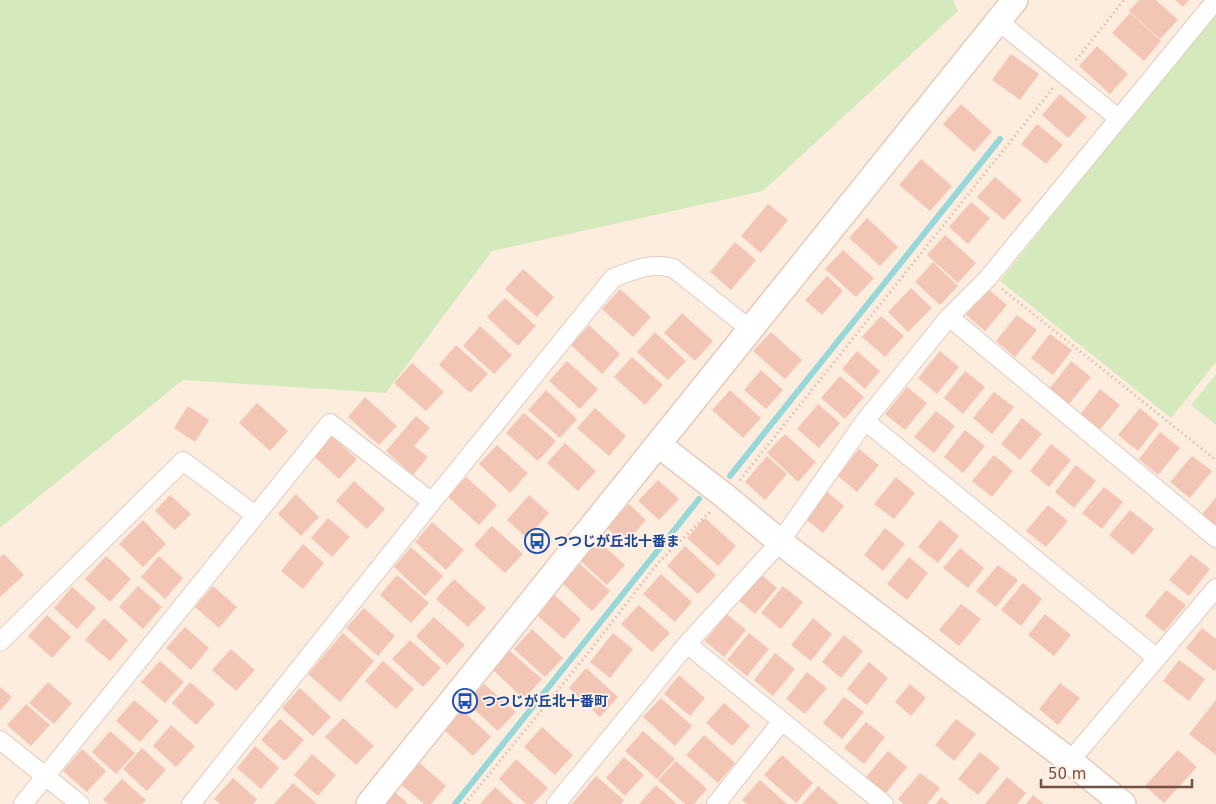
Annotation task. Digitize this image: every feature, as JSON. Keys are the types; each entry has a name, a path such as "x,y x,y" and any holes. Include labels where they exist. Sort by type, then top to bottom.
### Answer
{"street":[{"path":"369,804 1015,0"},
{"path":"556,804 687,644 780,542 865,421 949,317 988,278 1216,0"},
{"path":"998,21 1118,118"},
{"path":"191,804 613,278 649,265 661,264 673,268 751,330"},
{"path":"949,317 1216,538"},
{"path":"865,421 1156,658"},
{"path":"24,804 330,423 432,502"},
{"path":"659,445 780,542 1070,761 1123,804"},
{"path":"0,642 183,461 255,515"},
{"path":"1070,761 1216,588"},
{"path":"687,644 884,804"},
{"path":"716,804 782,721"},
{"path":"0,740 80,804"}],"path":[{"path":"465,804 589,652 658,563 726,497 1124,0"},
{"path":"988,278 1216,460"}],"green space":[{"path":"0,0 953,0 958,11 763,191 492,251 386,393 183,380 0,528"},
{"path":"1216,15 1216,362 1171,418 1000,281 1208,21"},
{"path":"1216,374 1216,425 1191,405"}],"building":[{"path":"1139,0 1156,0 1178,20 1160,39 1129,11"},
{"path":"1175,0 1189,0 1183,7"},
{"path":"1130,13 1161,41 1144,61 1112,33"},
{"path":"1097,46 1128,74 1110,94 1079,66"},
{"path":"1011,54 1039,74 1020,100 992,80"},
{"path":"1060,94 1087,117 1068,138 1042,115"},
{"path":"961,104 992,132 974,152 943,124"},
{"path":"1037,124 1063,145 1046,164 1021,144"},
{"path":"921,159 952,186 930,211 899,185"},
{"path":"995,177 1022,200 1004,220 977,197"},
{"path":"971,202 990,218 968,244 949,227"},
{"path":"768,204 788,220 761,253 741,236"},
{"path":"867,218 898,247 880,266 849,238"},
{"path":"945,235 976,263 958,283 927,255"},
{"path":"735,242 756,260 731,290 710,272"},
{"path":"843,250 874,278 856,297 825,269"},
{"path":"933,262 958,286 940,305 915,282"},
{"path":"523,269 554,297 537,317 505,289"},
{"path":"827,276 843,291 822,315 805,300"},
{"path":"911,288 932,308 908,332 888,312"},
{"path":"620,289 651,317 633,337 602,309"},
{"path":"988,289 1007,305 985,331 966,315"},
{"path":"505,298 536,326 518,346 487,317"},
{"path":"682,313 713,341 695,361 664,333"},
{"path":"1017,315 1037,330 1015,357 996,341"},
{"path":"881,316 904,336 885,357 862,337"},
{"path":"589,325 620,354 602,374 571,345"},
{"path":"480,326 512,355 494,374 463,346"},
{"path":"655,332 686,361 668,380 637,352"},
{"path":"771,332 802,360 785,379 753,351"},
{"path":"1050,334 1072,350 1053,375 1031,358"},
{"path":"456,345 488,374 470,393 439,365"},
{"path":"857,351 880,371 865,389 842,369"},
{"path":"940,351 959,367 937,394 918,378"},
{"path":"632,357 663,385 645,405 614,377"},
{"path":"567,361 598,389 580,409 549,381"},
{"path":"1071,361 1091,377 1069,404 1050,388"},
{"path":"412,363 444,392 426,411 394,383"},
{"path":"761,370 783,390 766,409 744,390"},
{"path":"965,371 985,387 963,414 944,398"},
{"path":"840,376 864,397 845,419 821,398"},
{"path":"907,387 927,403 905,430 885,414"},
{"path":"1100,389 1120,405 1098,432 1079,416"},
{"path":"546,390 577,419 560,438 528,410"},
{"path":"730,390 761,418 743,438 712,410"},
{"path":"994,392 1014,407 992,434 973,418"},
{"path":"365,397 397,426 379,445 348,417"},
{"path":"257,403 288,431 270,451 239,423"},
{"path":"818,404 840,423 819,448 797,429"},
{"path":"188,406 209,420 195,442 174,428"},
{"path":"595,408 626,436 609,456 577,428"},
{"path":"1140,408 1159,424 1138,451 1118,435"},
{"path":"936,411 955,426 934,453 914,437"},
{"path":"524,413 556,441 538,461 506,433"},
{"path":"416,416 430,428 414,446 428,457 413,475 386,451"},
{"path":"1022,418 1042,434 1020,460 1001,444"},
{"path":"965,430 985,446 963,473 944,457"},
{"path":"326,431 357,459 339,479 308,451"},
{"path":"1160,432 1180,448 1158,475 1139,459"},
{"path":"785,434 816,462 798,482 767,453"},
{"path":"565,443 596,471 578,491 547,463"},
{"path":"1051,444 1071,460 1049,487 1030,471"},
{"path":"497,445 528,473 510,493 479,464"},
{"path":"859,449 879,465 857,492 838,476"},
{"path":"994,455 1013,471 992,497 972,481"},
{"path":"767,456 787,474 765,500 745,482"},
{"path":"1192,456 1212,471 1190,498 1170,482"},
{"path":"1076,465 1096,481 1074,508 1055,492"},
{"path":"466,477 497,505 479,525 448,497"},
{"path":"896,477 915,493 894,519 874,504"},
{"path":"658,480 679,499 659,520 638,501"},
{"path":"354,481 385,509 367,529 336,501"},
{"path":"1104,487 1123,502 1102,529 1082,513"},
{"path":"825,490 844,506 823,533 803,517"},
{"path":"296,494 319,517 301,536 278,514"},
{"path":"170,495 191,514 175,530 155,511"},
{"path":"529,495 549,513 527,538 507,520"},
{"path":"1216,497 1216,528 1201,516"},
{"path":"629,504 646,520 625,544 607,528"},
{"path":"1048,505 1068,521 1046,547 1026,531"},
{"path":"1130,510 1154,529 1133,555 1109,535"},
{"path":"328,518 350,537 332,557 311,538"},
{"path":"705,518 736,546 718,566 687,538"},
{"path":"143,520 166,544 143,567 119,544"},
{"path":"940,520 959,536 938,563 918,547"},
{"path":"432,522 464,550 446,570 415,542"},
{"path":"492,526 523,554 505,573 474,545"},
{"path":"885,528 905,544 883,571 864,555"},
{"path":"594,537 625,565 607,585 576,557"},
{"path":"303,544 324,563 303,589 281,571"},
{"path":"685,546 716,575 698,594 667,566"},
{"path":"411,547 443,576 425,596 394,567"},
{"path":"960,548 984,568 968,588 943,568"},
{"path":"4,554 24,575 0,597 0,557"},
{"path":"1191,554 1210,569 1189,596 1169,580"},
{"path":"106,556 131,579 110,602 85,579"},
{"path":"159,556 183,578 165,599 141,577"},
{"path":"909,557 928,573 907,600 887,584"},
{"path":"579,563 610,591 592,611 561,582"},
{"path":"998,565 1018,580 996,607 976,591"},
{"path":"758,572 777,588 755,614 736,598"},
{"path":"661,574 692,602 675,622 643,594"},
{"path":"397,575 429,603 411,623 380,595"},
{"path":"454,579 486,608 468,627 436,599"},
{"path":"1023,583 1042,599 1021,626 1001,610"},
{"path":"138,586 162,607 143,629 119,607"},
{"path":"213,586 237,607 219,628 195,607"},
{"path":"783,586 803,602 781,629 761,613"},
{"path":"72,587 96,608 77,629 54,608"},
{"path":"1166,590 1186,605 1164,632 1145,616"},
{"path":"550,591 581,619 564,639 532,611"},
{"path":"961,604 981,619 959,646 939,630"},
{"path":"639,605 670,633 652,652 621,624"},
{"path":"364,608 395,636 378,656 346,628"},
{"path":"727,614 746,630 724,657 705,641"},
{"path":"1045,614 1071,635 1054,656 1028,635"},
{"path":"47,615 71,637 52,658 28,636"},
{"path":"434,617 465,645 447,665 416,636"},
{"path":"104,618 128,640 110,661 85,640"},
{"path":"813,618 832,634 811,661 791,645"},
{"path":"185,627 209,648 191,670 166,648"},
{"path":"1202,628 1216,639 1216,669 1214,671 1186,648"},
{"path":"532,629 563,658 545,677 514,649"},
{"path":"343,633 374,661 340,702 308,674"},
{"path":"613,633 633,649 610,678 590,662"},
{"path":"749,633 769,649 747,676 727,660"},
{"path":"844,635 863,651 841,678 822,662"},
{"path":"410,640 441,668 423,687 392,659"},
{"path":"231,649 255,670 236,691 212,670"},
{"path":"510,651 542,679 524,699 493,670"},
{"path":"775,653 795,669 773,696 754,680"},
{"path":"1179,660 1205,679 1189,701 1163,681"},
{"path":"160,661 184,682 165,703 141,682"},
{"path":"383,661 414,689 396,709 365,681"},
{"path":"869,662 888,678 867,705 847,689"},
{"path":"586,668 618,697 600,717 569,688"},
{"path":"807,672 827,688 805,714 786,699"},
{"path":"679,675 705,698 690,716 664,694"},
{"path":"48,682 72,703 54,724 29,703"},
{"path":"190,682 215,704 196,725 172,703"},
{"path":"1060,683 1080,698 1058,725 1039,709"},
{"path":"484,684 516,712 498,731 467,703"},
{"path":"910,684 926,698 911,716 895,702"},
{"path":"0,687 12,697 0,711"},
{"path":"300,688 331,717 313,736 282,708"},
{"path":"844,697 864,712 842,739 823,723"},
{"path":"661,698 692,726 675,746 643,717"},
{"path":"134,700 159,721 140,742 116,721"},
{"path":"1216,700 1216,755 1189,734"},
{"path":"724,703 750,726 732,746 706,723"},
{"path":"26,704 50,725 31,746 7,725"},
{"path":"460,708 491,737 473,756 442,728"},
{"path":"343,718 374,746 356,765 325,737"},
{"path":"280,719 304,740 285,761 261,740"},
{"path":"956,719 976,734 954,761 935,745"},
{"path":"866,722 885,737 864,764 844,748"},
{"path":"171,725 195,746 176,767 153,746"},
{"path":"542,727 573,755 555,775 524,747"},
{"path":"110,731 135,753 116,774 92,752"},
{"path":"643,731 675,759 657,779 625,751"},
{"path":"704,735 735,763 718,783 686,755"},
{"path":"255,746 279,768 261,789 237,768"},
{"path":"142,748 166,770 147,791 123,769"},
{"path":"82,749 106,771 87,792 63,771"},
{"path":"1178,750 1197,767 1164,803 1145,786"},
{"path":"888,751 907,767 886,793 866,777"},
{"path":"980,752 1000,768 978,795 958,779"},
{"path":"312,754 336,775 318,796 294,775"},
{"path":"782,755 813,783 796,803 764,775"},
{"path":"624,757 644,775 625,796 606,778"},
{"path":"415,759 446,786 431,804 424,804 397,781"},
{"path":"516,759 548,788 533,804 526,804 499,779"},
{"path":"676,761 707,789 694,804 685,804 658,780"},
{"path":"920,773 940,788 927,804 904,804 898,799"},
{"path":"596,776 624,800 621,804 572,804"},
{"path":"1007,777 1026,793 1017,804 985,804"},
{"path":"233,778 257,799 253,804 220,804 214,799"},
{"path":"122,779 146,800 142,804 108,804 103,800"},
{"path":"760,780 787,804 747,804 742,800"},
{"path":"293,783 317,804 274,804"},
{"path":"656,785 677,804 639,804"},
{"path":"818,786 839,804 802,804"},
{"path":"495,787 514,804 480,804"},
{"path":"395,792 408,804 384,804"},
{"path":"1033,795 1044,804 1026,804"},
{"path":"941,797 950,804 936,804"}],"waterway":[{"path":"730,476 1000,139"},
{"path":"455,804 699,499"}],"place":[{"name":"つつじが丘北十番ま","path":"537,541"},
{"name":"つつじが丘北十番町","path":"465,701"}]}
